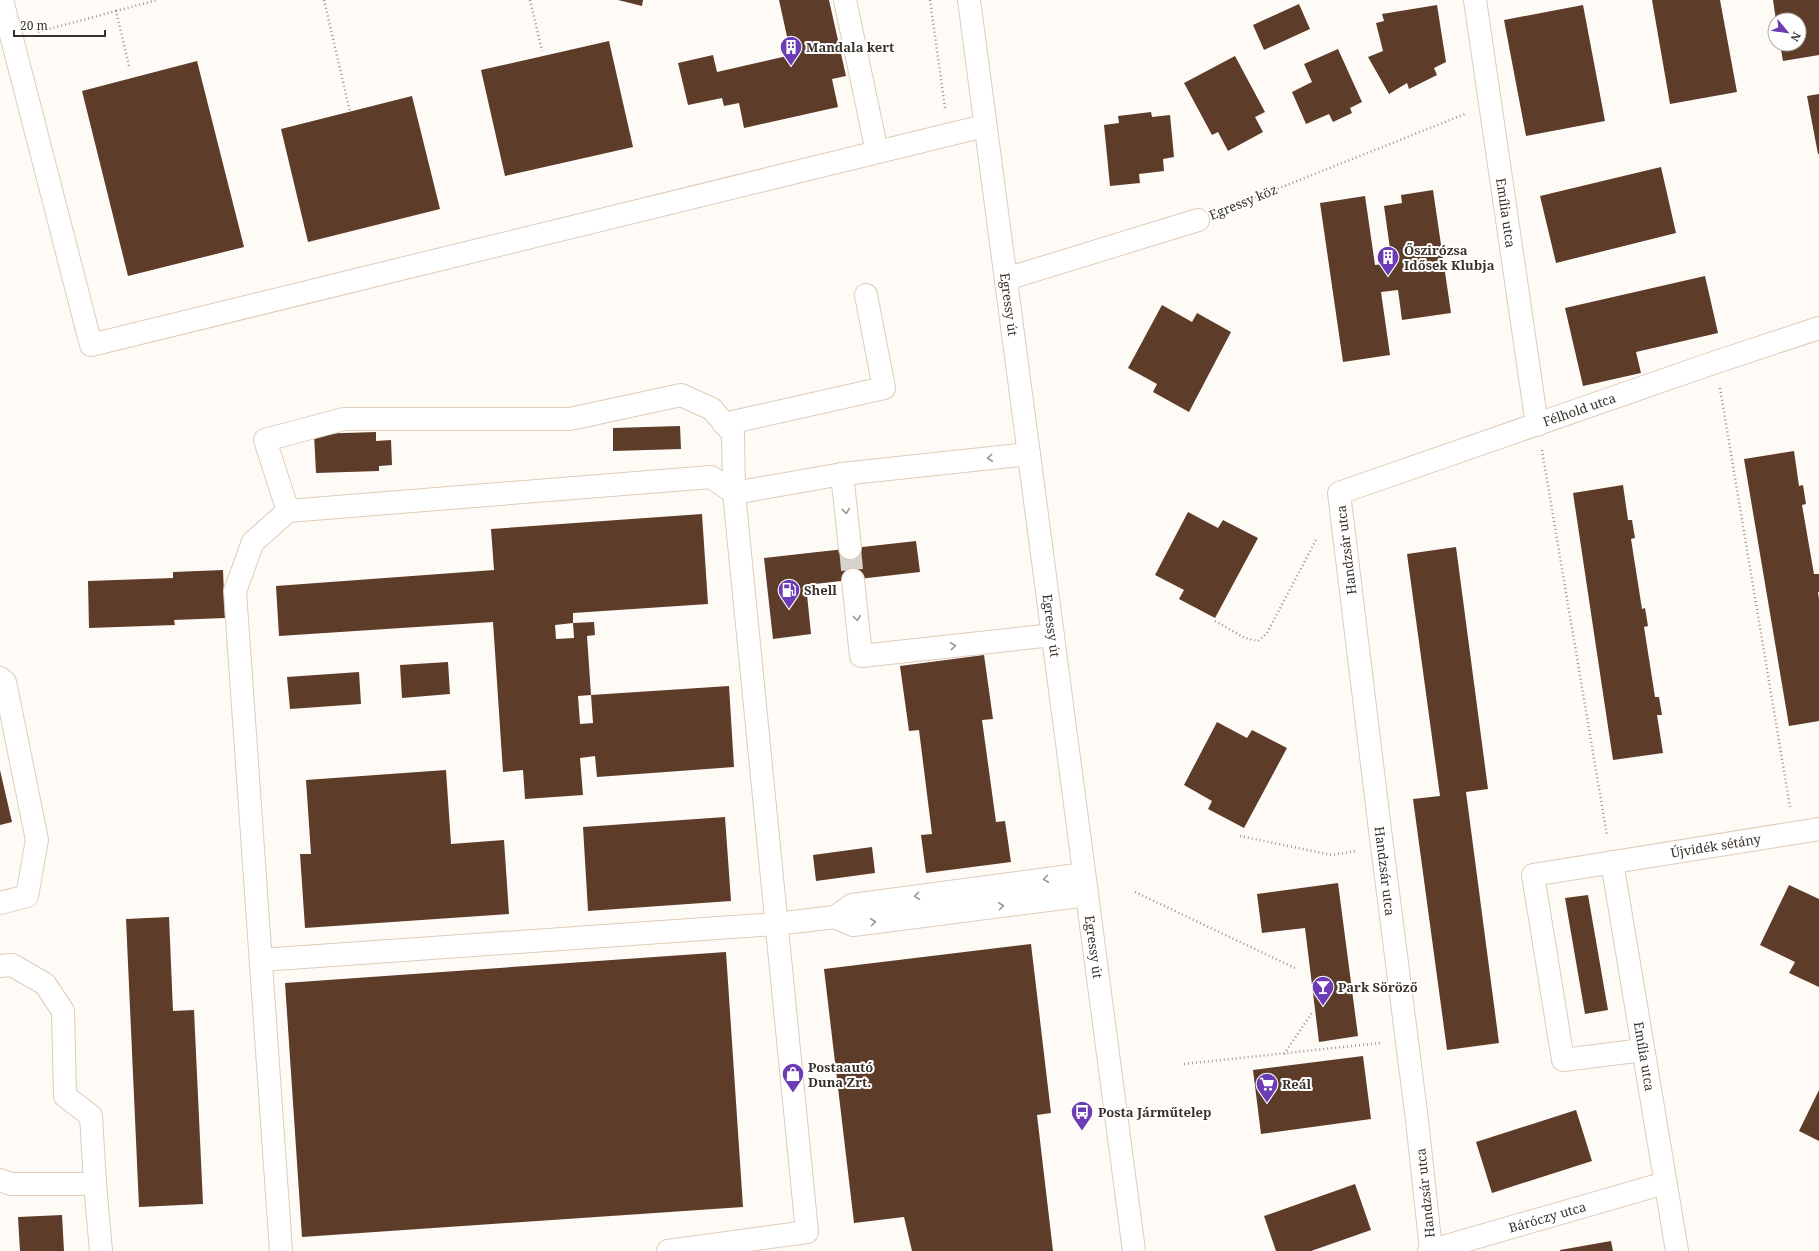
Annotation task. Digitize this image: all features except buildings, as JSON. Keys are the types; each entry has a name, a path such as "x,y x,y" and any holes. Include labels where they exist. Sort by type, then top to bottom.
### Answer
{"street":[{"path":"2,0 90,345 984,126"},
{"path":"845,0 877,152"},
{"name":"Egressy út","path":"969,0 984,126 1006,279 1134,1251"},
{"name":"Emília utca","path":"1475,0 1537,425"},
{"name":"Egressy köz","path":"1006,279 1198,220"},
{"path":"724,424 884,388 866,295"},
{"name":"Félhold utca","path":"1339,493 1716,362 1819,328"},
{"path":"288,511 265,440 344,419 570,419 681,395 712,409 733,434 734,493 806,1232 668,1251"},
{"path":"281,1251 235,591 252,542 288,511 711,477 734,493 842,474 1029,454"},
{"path":"842,474 850,548"},
{"name":"Handzsár utca","path":"1339,493 1417,1120 1430,1250"},
{"path":"853,580 861,656 1053,635"},
{"path":"0,678 5,682 37,840 27,896 0,903"},
{"name":"Újvidék sétány","path":"1643,1050 1563,1060 1533,875 1819,829"},
{"name":"Emília utca","path":"1612,862 1677,1251"},
{"path":"261,960 776,924 835,917 852,905 1086,884"},
{"path":"0,966 12,965 45,984 63,1010 65,1096 92,1116 95,1184 101,1251"},
{"path":"0,1180 11,1184 95,1184"},
{"name":"Báróczy utca","path":"1430,1250 1665,1183"}],"path":[{"path":"12,38 157,0"},
{"path":"324,0 350,112"},
{"path":"530,0 542,51"},
{"path":"930,0 949,135"},
{"path":"116,11 129,66"},
{"name":"Egressy köz","path":"1198,220 1468,113"},
{"path":"1716,362 1794,833"},
{"path":"1537,425 1612,862"},
{"path":"1215,621 1245,638 1258,640 1267,633 1319,534"},
{"path":"1240,836 1332,855 1346,852"},
{"path":"1135,892 1297,969"},
{"path":"1284,1054 1312,1013"},
{"path":"1184,1064 1360,1046"}],"tunnel":[{"path":"850,548 853,580"}],"place":[{"name":"Mandala kert","path":"791,66"},
{"name":"Őszirózsa Idősek Klubja","path":"1388,276"},
{"name":"Shell","path":"789,610"},
{"name":"Park Söröző","path":"1323,1006"},
{"name":"Postaautó Duna Zrt.","path":"793,1094"},
{"name":"Reál","path":"1267,1104"},
{"name":"Posta Járműtelep","path":"1082,1132"}]}
